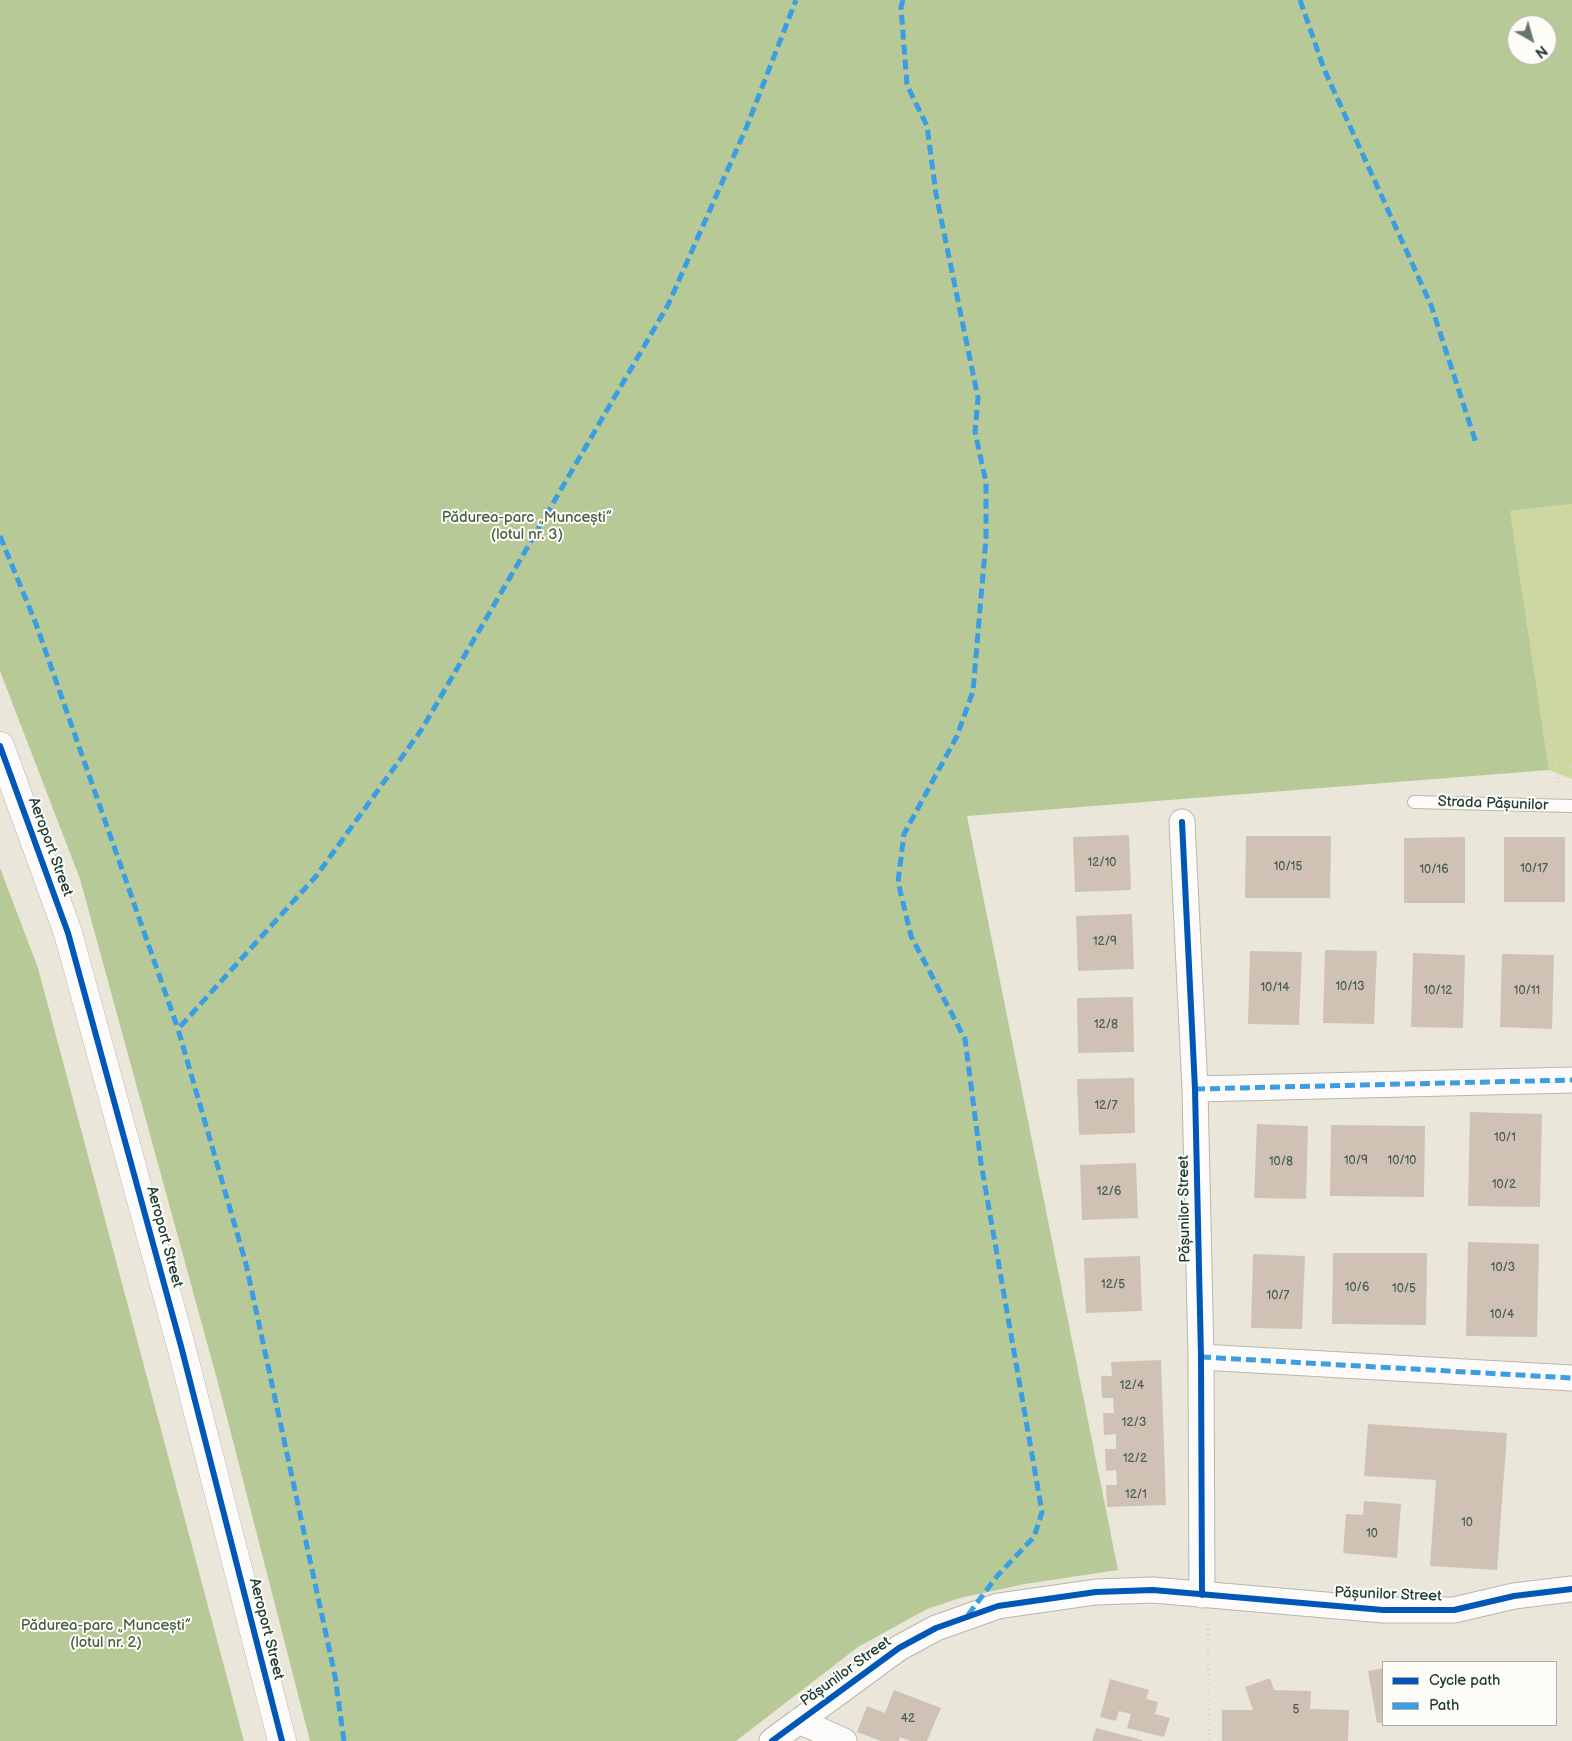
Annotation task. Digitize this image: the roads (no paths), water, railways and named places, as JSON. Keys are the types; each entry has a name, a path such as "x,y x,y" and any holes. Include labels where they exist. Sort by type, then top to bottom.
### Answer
{"street":[{"name":"Aeroport Street","path":"0,746 68,933 181,1346 282,1741"},
{"name":"Pășunilor Street","path":"1182,822 1195,1089 1201,1356 1202,1594"},
{"path":"1195,1089 1572,1080"},
{"path":"1201,1356 1572,1378"},
{"name":"Pășunilor Street","path":"772,1741 899,1648 936,1628 998,1606 1096,1592 1153,1590 1383,1610 1454,1610 1514,1596 1572,1589"},
{"path":"799,1721 844,1741"}],"lane":[{"name":"Strada Pășunilor","path":"1414,802 1567,806"}],"park label":[{"name":"Pădurea-parc „Muncești” (lotul nr. 3)","path":"527,526"},
{"name":"Pădurea-parc „Muncești” (lotul nr. 2)","path":"106,1634"}]}
